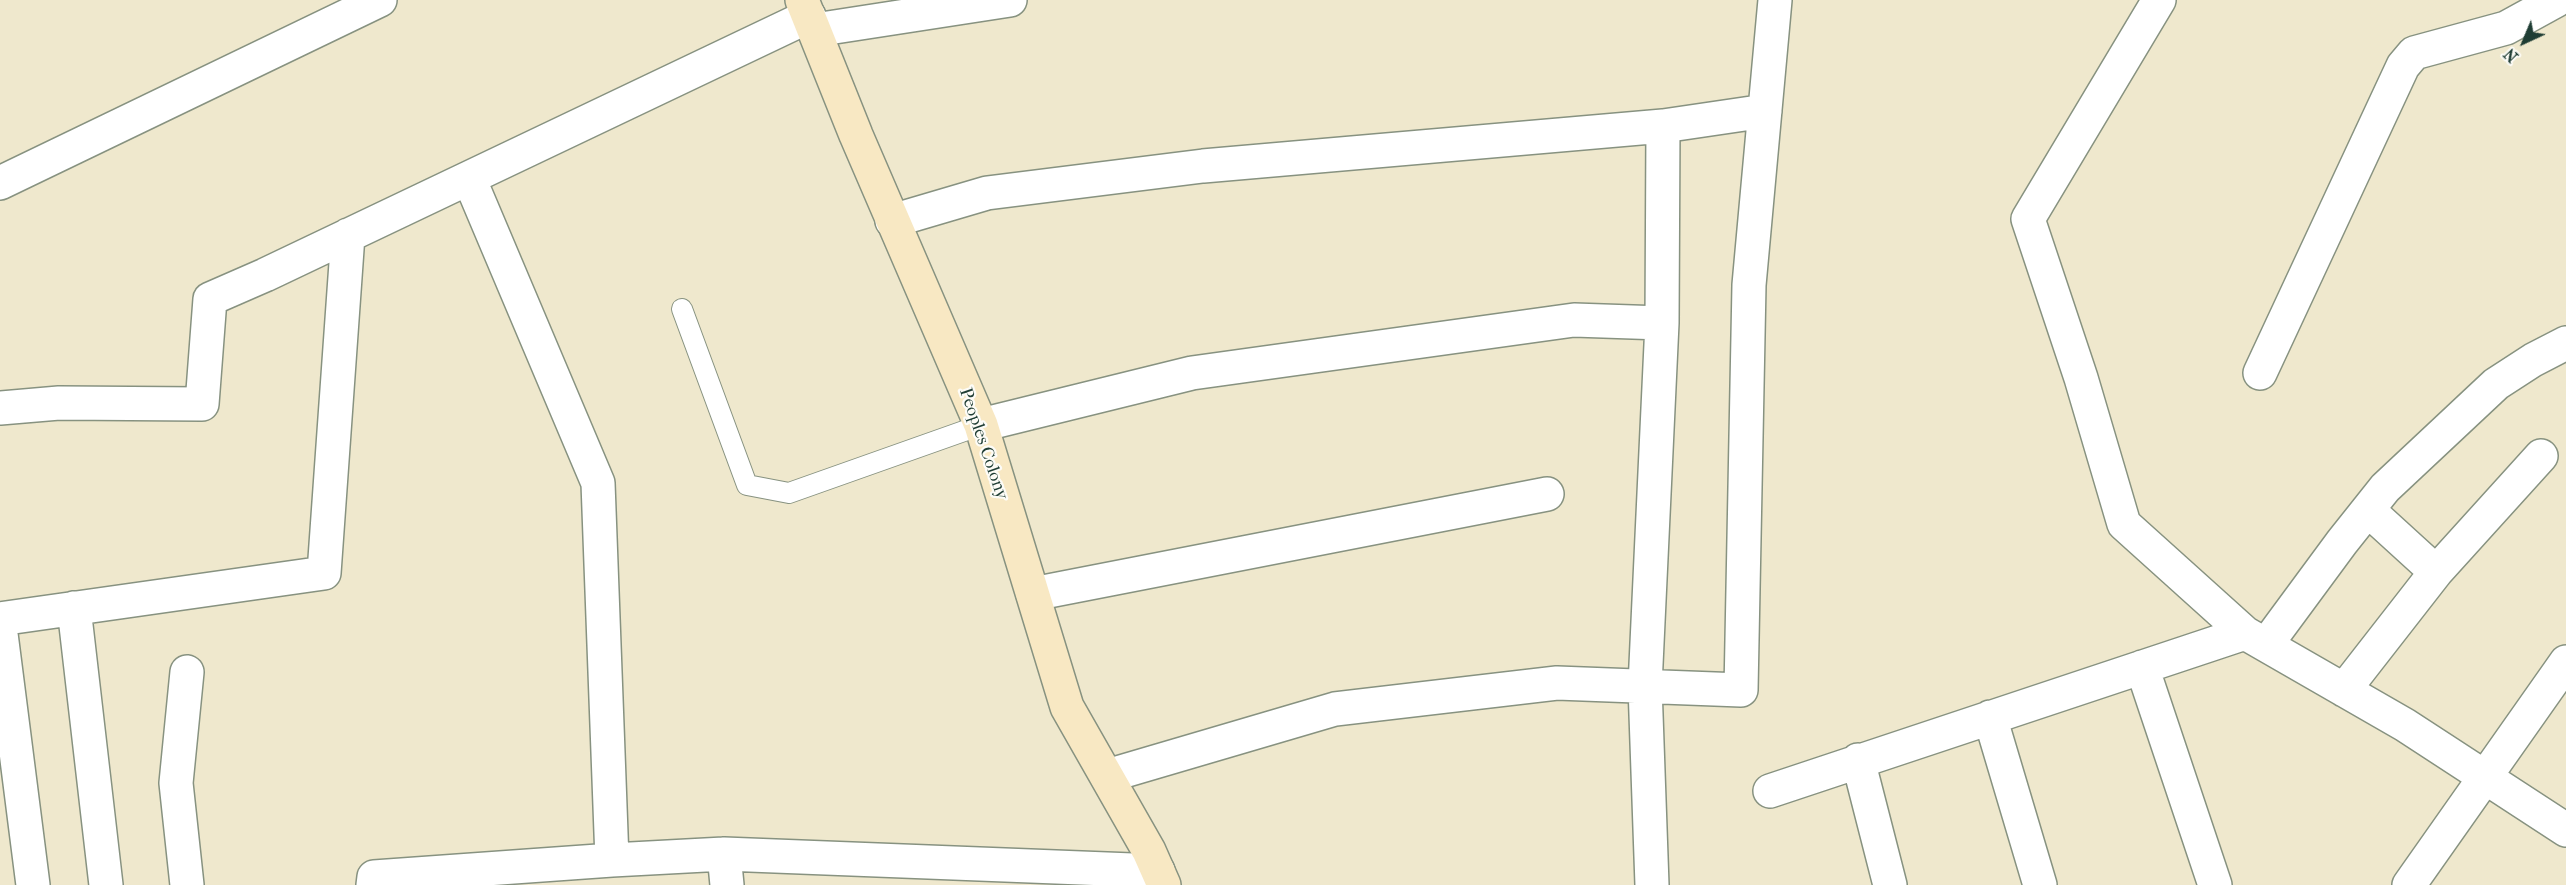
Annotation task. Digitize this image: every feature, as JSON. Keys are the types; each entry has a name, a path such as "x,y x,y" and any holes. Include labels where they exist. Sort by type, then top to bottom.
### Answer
{"street":[{"path":"0,183 380,0"},
{"path":"0,408 59,403 202,404 210,299 348,236 809,16 1010,0"},
{"path":"1107,776 1335,709 1557,683 1741,690 1749,285 1775,0"},
{"path":"2159,0 2028,219 2081,378 2124,524 2255,639 2405,725 2566,830"},
{"path":"2260,373 2403,66 2414,53 2506,28 2559,5"},
{"name":"Peoples Colony","path":"809,16 892,221 981,426 1067,707 1149,850 1161,878"},
{"path":"892,221 987,193 1203,166 1663,126 1765,111"},
{"path":"1652,885 1645,686 1662,323 1663,126"},
{"path":"469,178 598,483 612,860"},
{"path":"0,619 324,573 348,236"},
{"path":"981,426 1191,373 1574,320 1662,323"},
{"path":"1770,791 2142,667 2255,639 2385,488 2496,384 2533,360 2566,343"},
{"path":"2344,690 2436,572 2541,456"},
{"path":"1033,594 1547,494"},
{"path":"2368,510 2436,572"},
{"path":"74,608 106,885"},
{"path":"0,626 33,885"},
{"path":"2409,885 2566,662"},
{"path":"2142,667 2215,885"},
{"path":"186,885 176,783 187,672"},
{"path":"1990,717 2040,885"},
{"path":"1858,760 1890,885"},
{"path":"373,885 374,878 496,877 612,860 726,870 1161,878"}],"lane":[{"path":"682,309 747,485 789,493 981,426"}]}
